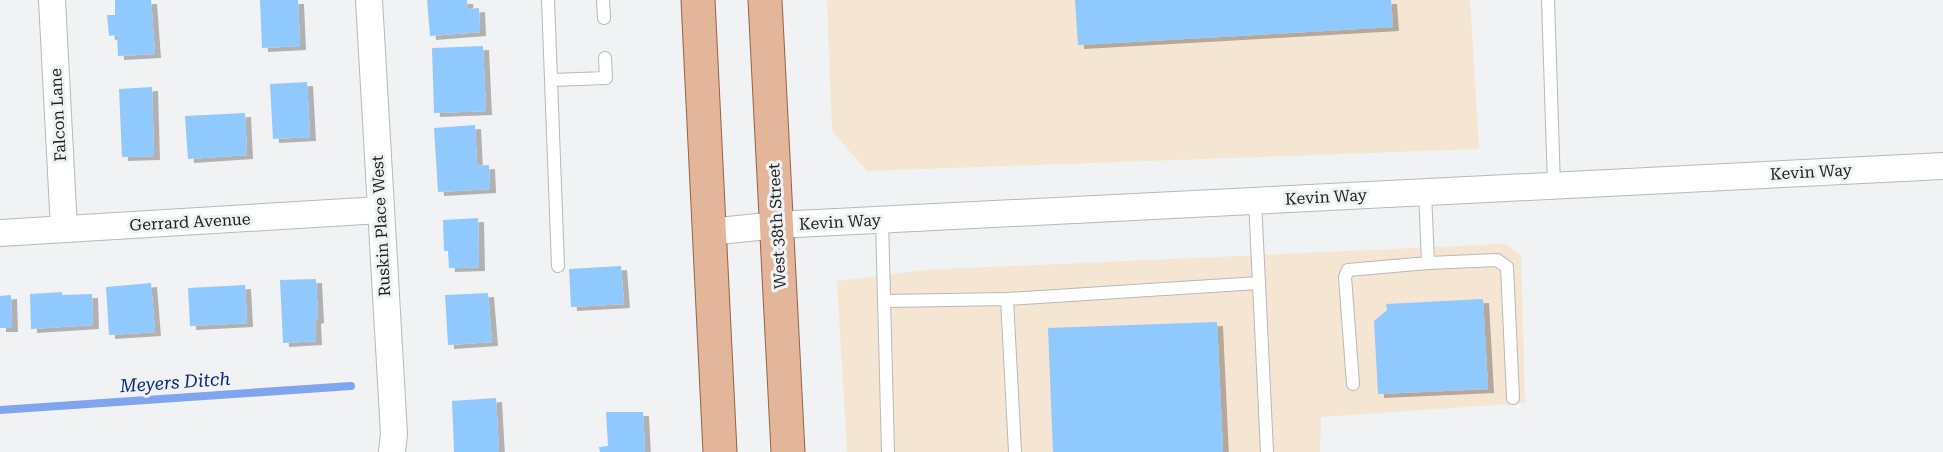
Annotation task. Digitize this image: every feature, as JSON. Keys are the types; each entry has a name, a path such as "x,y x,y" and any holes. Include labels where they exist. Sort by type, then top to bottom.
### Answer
{"main road":[{"path":"698,0 720,452"},
{"name":"West 38th Street","path":"765,0 788,452"}],"street":[{"name":"Falcon Lane","path":"52,0 64,229"},
{"name":"Ruskin Place West","path":"369,0 394,434 392,452"},
{"name":"Kevin Way","path":"709,232 777,225 1943,165"},
{"name":"Gerrard Avenue","path":"0,233 380,210"}],"lane":[{"path":"548,0 558,266"},
{"path":"603,0 604,18"},
{"path":"1548,0 1554,185"},
{"path":"551,80 606,78 605,58"},
{"path":"1425,192 1428,263"},
{"path":"1255,200 1267,452"},
{"path":"882,220 888,452"},
{"path":"1353,384 1345,277 1348,270 1497,260 1507,267 1513,398"},
{"path":"885,301 1007,299 1258,283"},
{"path":"1007,299 1015,452"}],"shaded area":[{"path":"827,0 1470,0 1479,149 867,171 832,131"},
{"path":"1505,244 1521,255 1525,403 1321,417 1320,452 847,452 837,281 924,270"}],"building":[{"path":"115,0 151,0 155,54 118,56 117,35 109,36 107,15 115,15"},
{"path":"260,0 298,0 300,46 262,48"},
{"path":"427,0 467,0 468,9 479,8 480,32 430,36"},
{"path":"1075,0 1391,0 1393,27 1078,45"},
{"path":"483,46 486,111 434,113 432,48"},
{"path":"307,82 310,137 273,139 270,84"},
{"path":"152,87 154,156 122,157 119,89"},
{"path":"245,113 247,155 188,159 185,116"},
{"path":"475,125 477,166 489,165 490,189 438,192 434,128"},
{"path":"478,218 479,267 449,268 448,251 444,251 443,220"},
{"path":"621,266 624,304 571,307 569,269"},
{"path":"316,279 318,319 315,320 316,341 283,343 280,280"},
{"path":"151,283 155,332 109,335 106,287"},
{"path":"245,285 247,323 190,326 188,288"},
{"path":"62,292 62,295 92,294 93,325 31,329 30,294"},
{"path":"488,293 492,342 448,345 445,295"},
{"path":"11,295 12,328 0,328 0,296"},
{"path":"1483,299 1488,389 1378,394 1374,321 1387,310 1386,304"},
{"path":"1217,322 1223,452 1053,452 1048,328"},
{"path":"496,398 499,452 454,452 452,401"},
{"path":"606,412 643,412 645,452 600,452 599,447 608,446"}],"waterway":[{"name":"Meyers Ditch","path":"0,410 351,386"}]}
